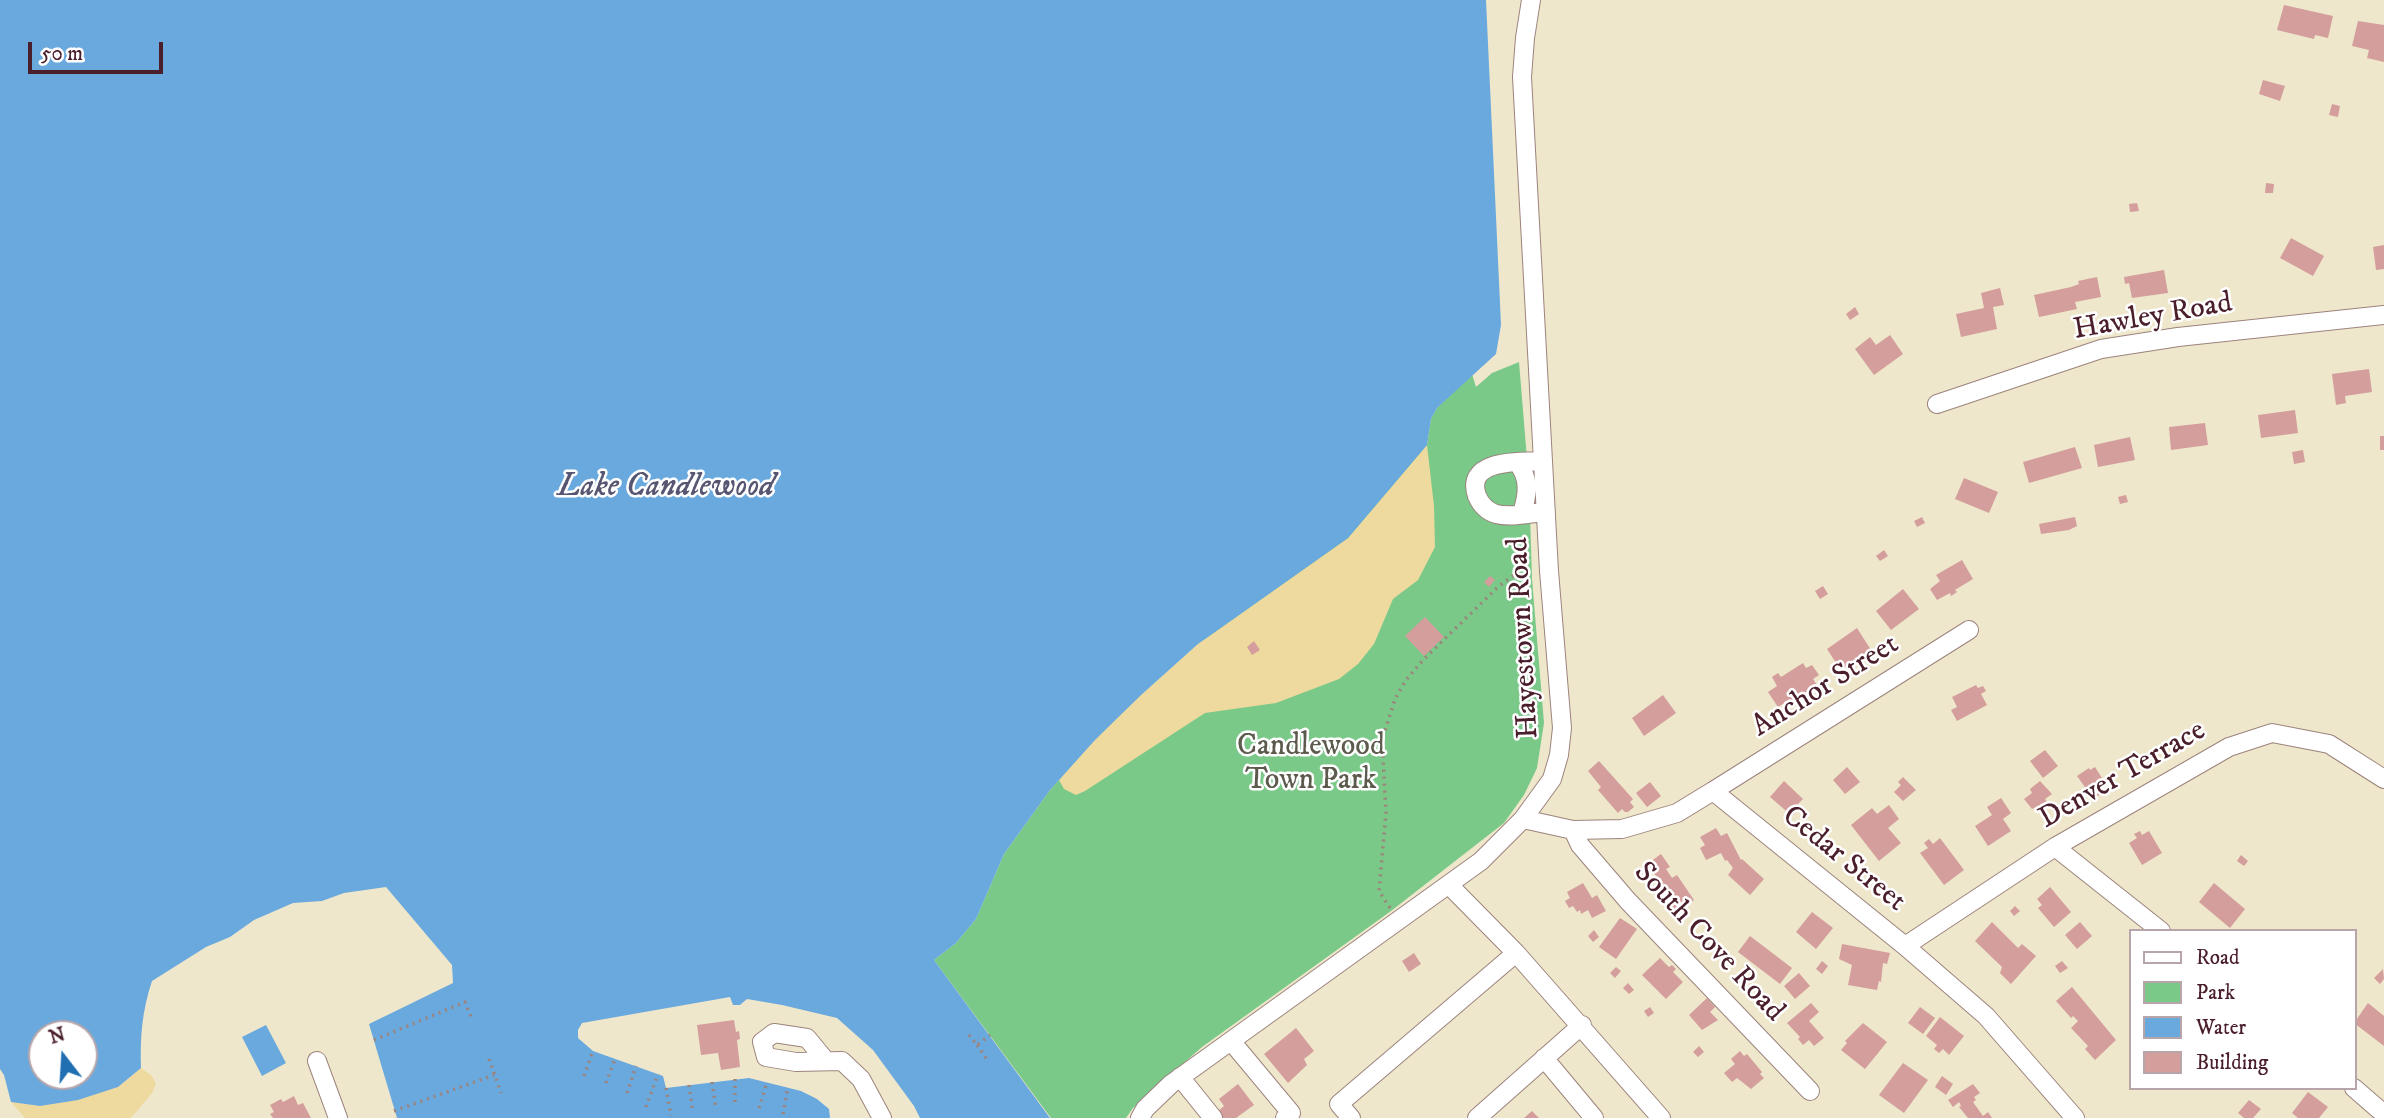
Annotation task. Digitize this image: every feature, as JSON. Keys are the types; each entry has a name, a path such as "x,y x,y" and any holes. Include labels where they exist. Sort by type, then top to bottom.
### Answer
{"street":[{"name":"Hayestown Road","path":"1140,1118 1180,1077 1399,922 1480,861 1523,819 1552,779 1559,755 1562,728 1549,572 1522,77 1531,0"},
{"name":"Hawley Road","path":"1937,404 2101,349 2178,337 2384,315"},
{"path":"1543,461 1506,461 1488,467 1477,479 1475,491 1481,505 1494,513 1510,515 1546,512"},
{"path":"1517,462 1524,471 1528,488 1522,513"},
{"name":"Anchor Street","path":"1713,791 1969,630"},
{"name":"Denver Terrace","path":"1905,946 2055,846 2228,747 2272,733 2329,744 2384,779"},
{"path":"1523,819 1573,830 1622,829 1677,813 1713,791"},
{"name":"Cedar Street","path":"1713,791 1905,946 1986,1016 2075,1118"},
{"name":"South Cove Road","path":"1573,830 1580,845 1628,901 1810,1091"},
{"path":"2055,846 2159,929"},
{"path":"1449,885 1516,953 1661,1118"},
{"path":"1351,1118 1339,1104 1516,953"},
{"path":"1477,1118 1582,1026"},
{"path":"1231,1041 1292,1116"},
{"path":"1544,1058 1594,1118"},
{"path":"317,1061 338,1118"},
{"path":"826,1061 842,1061 861,1079 882,1118"},
{"path":"1180,1077 1213,1118"},
{"path":"2356,1090 2384,1114"}],"path":[{"path":"1399,922 1379,891 1386,813 1382,740 1395,699 1406,680 1424,659 1498,587 1514,575 1549,572"},
{"path":"374,1040 465,1002 472,1019"},
{"path":"969,1035 988,1061"},
{"path":"976,1045 990,1035"},
{"path":"584,1076 593,1051"},
{"path":"489,1059 501,1094"},
{"path":"606,1083 615,1059"},
{"path":"627,1093 636,1066"},
{"path":"646,1107 658,1074"},
{"path":"394,1111 494,1075"},
{"path":"735,1079 735,1102"},
{"path":"712,1082 716,1109"},
{"path":"760,1108 767,1082"},
{"path":"689,1085 693,1112"},
{"path":"783,1114 788,1087"},
{"path":"666,1088 671,1116"}],"green space":[{"name":"Candlewood Town Park","path":"1519,362 1544,723 1537,768 1524,795 1504,823 1391,911 1202,1047 1133,1108 1126,1118 1051,1118 934,960 956,943 976,919 1004,854 1050,790 1095,739 1141,695 1427,445 1431,419 1437,408 1472,374 1476,387 1492,373"}],"sand":[{"path":"1427,445 1434,506 1435,547 1418,580 1393,599 1374,644 1358,664 1339,679 1276,703 1205,713 1085,791 1076,795 1064,789 1059,780 1095,739 1141,695 1198,644 1348,538"},
{"path":"141,1068 152,1076 156,1084 152,1093 131,1118 25,1118 11,1102 41,1106 118,1087"}],"water":[{"name":"Lake Candlewood","path":"0,0 1486,0 1501,325 1496,354 1437,408 1431,419 1427,445 1348,538 1198,644 1095,740 1050,790 1004,854 976,919 956,943 934,960 1050,1118 920,1118 873,1050 837,1018 747,999 740,1005 733,1005 730,997 582,1023 578,1038 593,1051 663,1076 666,1088 749,1078 801,1091 829,1109 830,1118 397,1118 369,1024 453,983 452,965 386,887 344,893 322,901 293,903 254,920 230,937 206,947 152,981 142,1024 141,1068 118,1087 78,1100 40,1106 11,1102 0,1069"},
{"path":"266,1025 286,1063 262,1076 242,1037"}],"building":[{"path":"2284,5 2333,16 2328,38 2315,35 2314,39 2277,30"},
{"path":"2358,21 2384,25 2384,62 2367,58 2369,50 2352,46"},
{"path":"2263,80 2285,86 2280,101 2259,94"},
{"path":"2332,104 2340,106 2338,117 2329,115"},
{"path":"2266,183 2274,184 2273,193 2265,193"},
{"path":"2137,203 2139,211 2130,212 2129,204"},
{"path":"2291,238 2324,256 2313,276 2280,258"},
{"path":"2384,245 2384,269 2376,270 2373,247"},
{"path":"2164,270 2168,293 2132,298 2129,283 2125,284 2124,277"},
{"path":"2097,277 2101,297 2075,302 2077,309 2039,317 2034,295 2071,287 2079,284 2078,281"},
{"path":"2000,288 2004,305 1993,307 1997,329 1961,337 1956,314 1984,308 1981,293"},
{"path":"1855,307 1859,314 1850,320 1846,314"},
{"path":"1890,335 1903,354 1874,375 1855,349 1870,337 1876,345"},
{"path":"2369,369 2372,392 2345,396 2346,403 2336,405 2332,374"},
{"path":"2295,410 2298,433 2261,438 2258,415"},
{"path":"2205,423 2208,445 2171,450 2169,427"},
{"path":"2380,436 2384,436 2384,450 2380,450"},
{"path":"2130,437 2135,460 2098,467 2094,445"},
{"path":"2075,447 2082,468 2029,483 2023,462"},
{"path":"2303,450 2305,462 2294,464 2292,452"},
{"path":"1964,478 1998,492 1989,513 1955,499"},
{"path":"2126,495 2128,502 2120,504 2118,497"},
{"path":"1922,517 1925,523 1917,527 1914,521"},
{"path":"2075,517 2077,526 2069,530 2041,534 2039,524"},
{"path":"1884,550 1888,556 1880,561 1876,556"},
{"path":"1962,560 1973,579 1955,590 1957,592 1951,596 1950,593 1937,600 1930,589 1940,581 1936,575"},
{"path":"1490,576 1495,580 1489,587 1484,582"},
{"path":"1823,586 1828,594 1820,599 1815,591"},
{"path":"1903,589 1919,609 1891,630 1876,611"},
{"path":"1425,617 1444,637 1424,656 1405,636"},
{"path":"1857,628 1871,650 1846,670 1844,666 1840,669 1827,649"},
{"path":"1254,641 1260,650 1252,655 1247,647"},
{"path":"1803,663 1806,668 1812,665 1819,675 1813,679 1817,685 1788,704 1786,702 1778,707 1768,692 1777,686 1772,677 1778,673 1781,677"},
{"path":"1976,685 1978,688 1983,686 1986,691 1981,694 1987,705 1957,721 1951,710 1957,707 1952,697"},
{"path":"1663,695 1676,713 1644,736 1632,718"},
{"path":"2045,750 2058,766 2043,778 2030,761"},
{"path":"1599,761 1633,799 1630,802 1634,807 1628,812 1622,809 1618,813 1598,790 1601,787 1588,771"},
{"path":"1847,767 1860,782 1845,794 1833,780"},
{"path":"2095,767 2102,778 2098,780 2104,788 2099,792 2101,795 2092,797 2077,776"},
{"path":"1903,777 1916,790 1903,801 1894,792 1901,785 1898,782"},
{"path":"1784,781 1803,799 1798,804 1801,808 1792,816 1770,797"},
{"path":"2040,781 2052,794 2045,799 2047,802 2032,809 2024,799 2032,793 2030,789"},
{"path":"1650,782 1661,796 1647,807 1636,793"},
{"path":"2001,798 2011,813 2003,819 2011,831 1988,846 1975,826 1992,815 1987,807"},
{"path":"1889,805 1899,819 1888,828 1901,843 1879,861 1851,825 1872,808 1877,814"},
{"path":"1716,828 1721,836 1727,833 1741,860 1764,879 1750,895 1728,875 1733,868 1721,853 1706,860 1700,848 1705,845 1700,837"},
{"path":"2140,831 2142,835 2149,831 2162,853 2142,865 2129,843 2137,838 2134,834"},
{"path":"1940,838 1964,870 1944,885 1920,853 1928,848 1924,843 1929,839 1933,844"},
{"path":"1661,854 1670,867 1666,869 1672,878 1677,875 1694,900 1676,913 1652,879 1656,876 1650,867 1646,871 1643,867"},
{"path":"2241,855 2248,861 2244,866 2237,861"},
{"path":"1583,883 1592,898 1597,895 1606,911 1592,918 1588,910 1581,914 1580,910 1577,912 1573,906 1569,908 1565,901 1570,898 1567,892"},
{"path":"2214,883 2245,909 2230,928 2199,902"},
{"path":"2050,887 2071,912 2054,927 2038,908 2042,905 2037,899"},
{"path":"2015,906 2020,911 2014,916 2010,911"},
{"path":"1812,912 1833,928 1816,949 1796,932"},
{"path":"1620,918 1637,929 1616,959 1599,947"},
{"path":"1992,922 2018,948 2022,944 2036,956 2011,984 2000,973 2002,967 1975,941"},
{"path":"2080,922 2092,936 2077,949 2065,935"},
{"path":"1594,930 1599,937 1593,942 1588,936"},
{"path":"1750,936 1792,968 1780,984 1738,952"},
{"path":"1842,944 1890,953 1887,964 1883,963 1881,982 1879,981 1877,990 1848,985 1852,965 1839,959"},
{"path":"1414,953 1421,964 1409,972 1402,961"},
{"path":"1660,958 1669,967 1672,965 1676,969 1673,972 1683,982 1666,999 1642,975"},
{"path":"1822,961 1828,966 1822,974 1816,969"},
{"path":"2062,961 2068,968 2060,973 2055,966"},
{"path":"1616,967 1621,971 1615,978 1610,973"},
{"path":"2383,969 2384,979 2380,984 2374,978"},
{"path":"1799,973 1810,986 1795,999 1784,986"},
{"path":"1628,983 1634,990 1629,994 1623,988"},
{"path":"2072,987 2116,1040 2095,1060 2085,1049 2088,1046 2071,1028 2078,1021 2073,1016 2071,1018 2056,1001"},
{"path":"1707,998 1715,1007 1710,1012 1718,1020 1702,1030 1689,1015"},
{"path":"1811,1003 1819,1012 1809,1021 1824,1038 1814,1046 1809,1040 1803,1045 1798,1039 1800,1037 1787,1023"},
{"path":"2368,1003 2384,1016 2384,1046 2356,1025 2356,1020"},
{"path":"1650,1007 1654,1013 1648,1017 1644,1011"},
{"path":"1920,1007 1935,1018 1923,1034 1908,1023"},
{"path":"1773,1011 1777,1015 1771,1022 1767,1018"},
{"path":"1940,1017 1964,1036 1949,1055 1943,1049 1939,1053 1934,1049 1937,1045 1926,1036"},
{"path":"734,1020 736,1032 739,1031 740,1039 737,1040 740,1067 721,1070 718,1053 701,1055 697,1025"},
{"path":"1863,1023 1887,1042 1865,1069 1841,1050 1847,1043 1845,1041"},
{"path":"1296,1028 1314,1051 1304,1059 1307,1065 1288,1083 1264,1054"},
{"path":"1699,1046 1704,1052 1698,1057 1693,1052"},
{"path":"1740,1051 1744,1056 1747,1054 1764,1078 1751,1089 1737,1078 1732,1082 1724,1073 1735,1064 1731,1059"},
{"path":"1903,1063 1928,1080 1904,1113 1879,1095"},
{"path":"1942,1076 1953,1084 1946,1095 1935,1087"},
{"path":"1238,1084 1254,1105 1236,1118 1221,1118 1216,1113 1224,1106 1219,1099"},
{"path":"1973,1084 1980,1093 1974,1097 1976,1100 1973,1102 1983,1116 1988,1112 1992,1118 1968,1118 1959,1107 1959,1102 1953,1107 1948,1100"},
{"path":"2308,1092 2328,1107 2319,1118 2298,1118 2292,1113"},
{"path":"294,1096 298,1105 303,1103 311,1118 273,1118 270,1114 274,1112 270,1105"},
{"path":"2249,1100 2261,1109 2253,1118 2244,1118 2238,1113"},
{"path":"1532,1111 1539,1118 1524,1118"}]}
